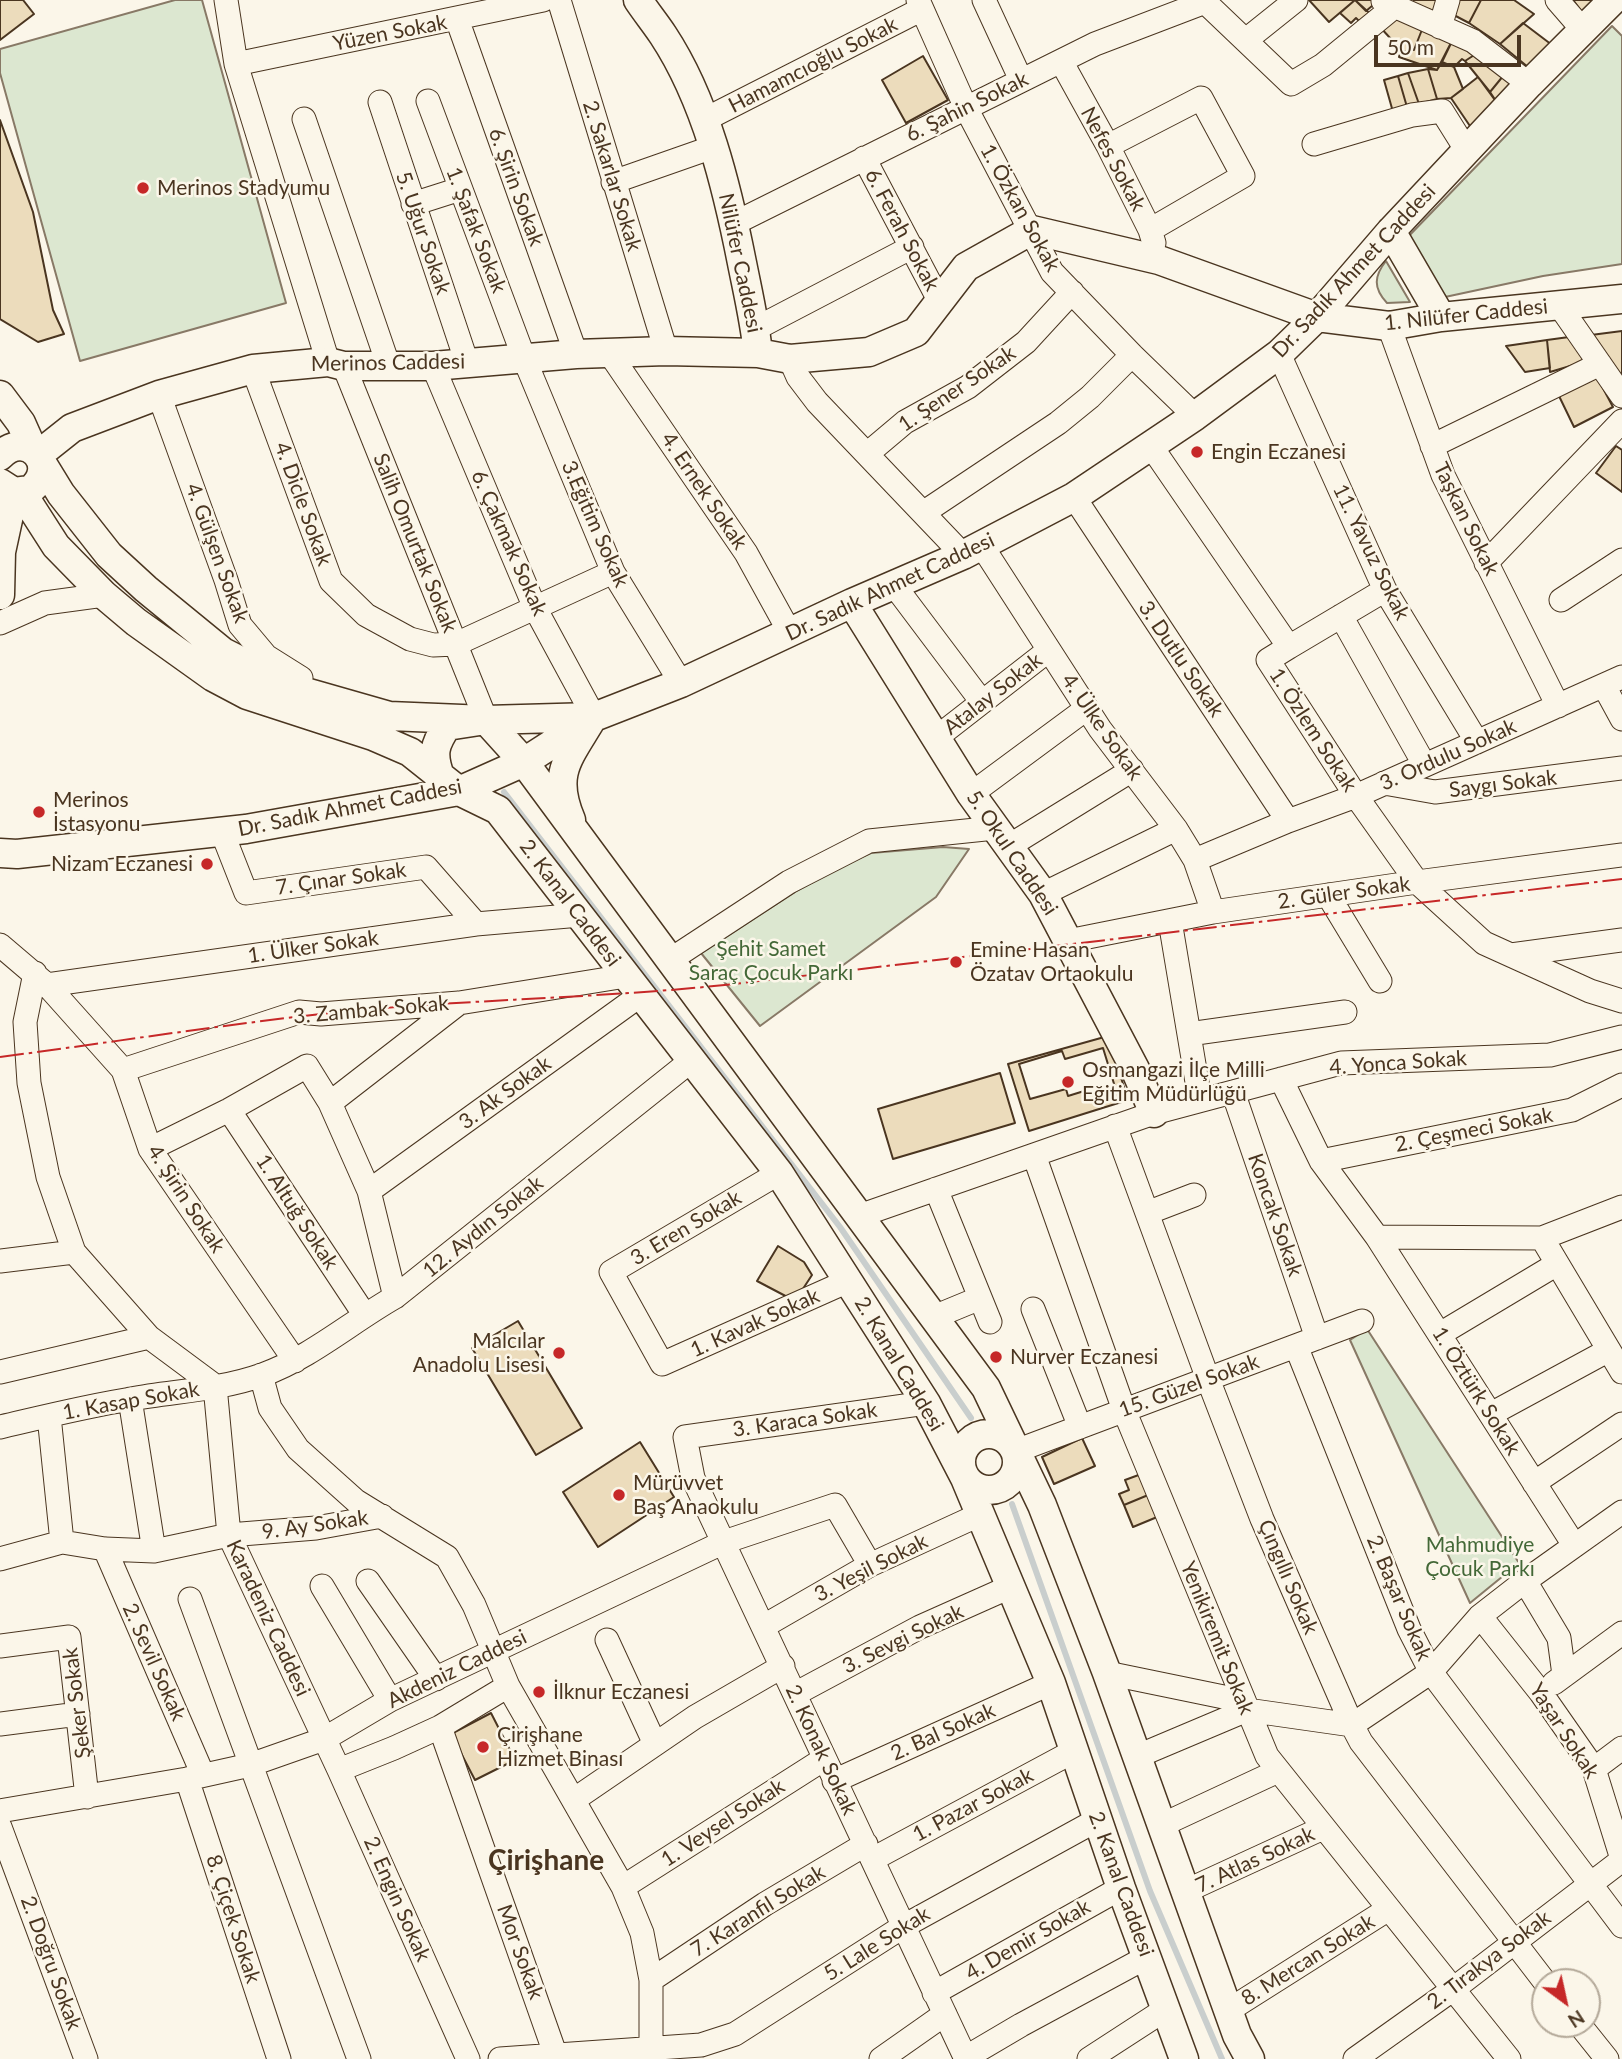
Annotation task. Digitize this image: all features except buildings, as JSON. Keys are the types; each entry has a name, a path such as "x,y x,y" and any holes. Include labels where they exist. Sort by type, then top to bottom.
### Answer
{"main road":[{"name":"Nilüfer Caddesi","path":"638,0 664,36 695,96 704,120 734,223 756,341 790,359 869,352 916,332 966,267 1032,230"},
{"name":"Dr. Sadık Ahmet Caddesi","path":"0,853 17,854 222,832 449,783 524,762 594,717 681,683 972,550 1074,497 1195,416 1279,354 1317,317 1391,232 1529,84 1613,0"},
{"path":"1032,230 1159,260"},
{"path":"1391,232 1441,317"},
{"name":"1. Nilüfer Caddesi","path":"1159,260 1317,317 1389,327 1441,317 1622,299"},
{"name":"Merinos Caddesi","path":"38,456 72,428 159,395 253,369 336,364 433,366 576,354 666,351 756,341"},
{"path":"0,395 21,423 61,494 109,555 223,652 298,690 389,716 486,720 594,717"},
{"path":"0,456 12,447 27,447 38,456 43,471 36,486 7,487 0,595"},
{"name":"2. Kanal Caddesi","path":"7,487 56,546 104,594 169,647 213,677 247,695 373,736 410,752 449,783 498,810 779,1173 926,1403 965,1478 1051,1683 1183,2059"},
{"name":"5. Okul Caddesi","path":"852,603 971,794 1043,894 1135,1069 1154,1113"},
{"path":"578,838 561,790 562,772 594,717"},
{"path":"449,783 434,759 437,741 447,726 486,720"},
{"path":"486,720 524,762 986,1388 1042,1505 1139,1756 1229,2010 1250,2059"},
{"path":"994,1434 1003,1437 1016,1451 1017,1469 1014,1478 999,1489 980,1489 965,1478 961,1469 964,1450 976,1437 994,1434"}],"street":[{"name":"Salih Omurtak Sokak","path":"226,0 236,64 336,364 486,720"},
{"name":"Yüzen Sokak","path":"236,64 543,0"},
{"name":"2. Sakarlar Sokak","path":"559,0 666,351"},
{"path":"984,0 1021,80"},
{"path":"1296,0 1246,40 1291,84 1323,65 1387,3 1473,41 1529,84"},
{"path":"1440,27 1448,0"},
{"path":"1557,0 1583,30"},
{"name":"6. Şahin Sokak","path":"734,223 1165,7 1205,2 1246,40"},
{"name":"Hamamcıoğlu Sokak","path":"704,120 920,5"},
{"name":"1. Özkan Sokak","path":"920,5 966,108 1052,272 1195,416"},
{"name":"6. Şirin Sokak","path":"457,19 576,354"},
{"name":"Nefes Sokak","path":"1061,61 1150,230 1159,260"},
{"path":"1108,146 1201,98 1242,176 1150,230"},
{"name":"1. Şafak Sokak","path":"428,101 524,358"},
{"name":"5. Uğur Sokak","path":"380,102 467,363"},
{"path":"1314,144 1412,115 1442,111 1467,151"},
{"path":"304,119 389,367"},
{"path":"613,182 713,147"},
{"name":"6. Ferah Sokak","path":"864,158 940,302"},
{"path":"413,204 460,189"},
{"path":"756,341 912,247"},
{"name":"1. Şener Sokak","path":"867,454 905,422 968,387 1026,342 1072,292"},
{"path":"1559,305 1622,396"},
{"name":"Taşkan Sokak","path":"1389,327 1443,475 1558,706"},
{"name":"4. Ernek Sokak","path":"610,354 746,553 790,633"},
{"name":"11. Yavuz Sokak","path":"1279,354 1385,590 1476,742"},
{"path":"923,513 1058,423 1090,397 1132,355"},
{"name":"3.Eğitim Sokak","path":"524,358 613,572 681,683"},
{"name":"4. Ülke Sokak","path":"790,359 807,390 923,513 972,550 1049,650 1086,709 1177,829 1195,860 1213,912"},
{"path":"1432,446 1600,364"},
{"name":"6. Çakmak Sokak","path":"433,366 535,608 594,717"},
{"name":"4. Dicle Sokak","path":"253,369 331,581 366,615 410,639 433,645 456,644"},
{"name":"4. Gülşen Sokak","path":"159,395 240,625 266,656 293,675 357,696 389,716"},
{"path":"1486,563 1622,421"},
{"name":"1. Özlem Sokak","path":"1151,446 1289,648 1268,660 1356,796 1418,882 1484,943 1590,992 1622,1001"},
{"name":"3. Dutlu Sokak","path":"1074,497 1288,821"},
{"path":"1561,600 1622,560"},
{"path":"456,644 613,572"},
{"path":"894,584 982,702"},
{"path":"1289,648 1385,590"},
{"path":"0,623 45,603 104,594"},
{"path":"1341,616 1424,764"},
{"path":"223,652 240,625"},
{"name":"Atalay Sokak","path":"936,738 1049,650"},
{"path":"1613,682 1622,719"},
{"name":"3. Ordulu Sokak","path":"1195,860 1356,796 1613,682"},
{"path":"971,794 1086,709"},
{"name":"Saygı Sokak","path":"1384,783 1435,792 1622,768"},
{"path":"670,960 789,882 869,841 1002,837 1132,770"},
{"path":"1043,894 1177,829"},
{"name":"7. Çınar Sokak","path":"222,832 246,893 426,867 476,924"},
{"name":"2. Güler Sokak","path":"1068,940 1213,912 1622,855"},
{"path":"1328,895 1380,981"},
{"name":"1. Ülker Sokak","path":"41,979 476,924 580,915"},
{"path":"1170,921 1200,1100"},
{"path":"1510,955 1622,940"},
{"name":"4. Şirin Sokak","path":"0,945 41,979 123,1070 150,1149 295,1361"},
{"path":"41,979 25,1022 29,1083 48,1177 74,1252 149,1337 215,1387"},
{"name":"3. Zambak Sokak","path":"123,1070 299,1012 321,1014 458,1003 634,985"},
{"name":"3. Ak Sokak","path":"369,1191 634,985"},
{"path":"330,1103 458,1003"},
{"path":"1189,1034 1345,1012"},
{"name":"4. Yonca Sokak","path":"859,1216 1154,1113 1341,1063 1550,1055 1622,1037"},
{"name":"12. Aydın Sokak","path":"261,1376 295,1361 364,1314 395,1297 692,1060"},
{"path":"150,1149 229,1110 307,1066 330,1103 369,1191 395,1297"},
{"name":"1. Öztürk Sokak","path":"1281,1079 1321,1161 1377,1237 1574,1545"},
{"name":"2. Çeşmeci Sokak","path":"1321,1161 1572,1110 1622,1085"},
{"name":"Koncak Sokak","path":"1233,1092 1307,1342"},
{"name":"1. Altuğ Sokak","path":"229,1110 364,1314"},
{"name":"Çıngıllı Sokak","path":"1115,1126 1262,1519 1352,1725 1361,1742 1534,1968"},
{"name":"Yenikiremit Sokak","path":"1034,1155 1124,1410 1267,1756 1508,2059"},
{"name":"3. Eren Sokak","path":"662,1364 611,1272 779,1173"},
{"path":"936,1189 990,1322"},
{"path":"1147,1213 1194,1195"},
{"path":"1377,1237 1542,1238 1622,1207"},
{"path":"1542,1238 1557,1264 1612,1340 1622,1372"},
{"path":"0,1261 74,1252"},
{"path":"1440,1334 1557,1264"},
{"name":"1. Kavak Sokak","path":"662,1364 848,1281"},
{"path":"934,1317 980,1297"},
{"path":"1033,1309 1080,1427"},
{"name":"15. Güzel Sokak","path":"1016,1451 1362,1321"},
{"path":"0,1372 149,1337"},
{"path":"1491,1414 1612,1340"},
{"name":"2. Başar Sokak","path":"1307,1342 1409,1629 1430,1672 1622,1926"},
{"path":"261,1376 270,1408 298,1449 356,1501 447,1557 474,1605 508,1686 623,1887 642,1933 651,1980 652,2053"},
{"name":"1. Kasap Sokak","path":"0,1427 130,1399 215,1387 261,1376"},
{"name":"Karadeniz Caddesi","path":"215,1387 229,1535 324,1740"},
{"path":"130,1399 154,1550"},
{"name":"3. Karaca Sokak","path":"685,1437 926,1403"},
{"path":"49,1416 62,1542"},
{"path":"1534,1483 1622,1424"},
{"name":"2. Konak Sokak","path":"685,1437 693,1478 966,2059"},
{"name":"Akdeniz Caddesi","path":"0,1811 250,1765 324,1740 390,1700 724,1542 835,1506 870,1565"},
{"path":"1107,1673 1245,1706 1352,1725 1430,1672 1480,1616 1622,1512"},
{"name":"3. Yeşil Sokak","path":"764,1626 870,1565 981,1514"},
{"name":"9. Ay Sokak","path":"0,1559 62,1542 105,1549 154,1550 229,1535 316,1528 382,1516"},
{"name":"2. Sevil Sokak","path":"105,1549 195,1777"},
{"path":"368,1581 436,1679"},
{"name":"Yaşar Sokak","path":"1525,1581 1559,1638 1564,1675"},
{"path":"322,1586 390,1700"},
{"name":"3. Sevgi Sokak","path":"795,1694 920,1627 1012,1586"},
{"path":"190,1599 359,2059"},
{"name":"Yaşar Sokak","path":"1480,1616 1541,1693 1594,1769 1622,1860"},
{"path":"1541,1693 1622,1633"},
{"name":"Şeker Sokak","path":"0,1646 69,1637 87,1797"},
{"path":"607,1640 655,1744"},
{"path":"575,1800 695,1717 783,1667"},
{"name":"2. Bal Sokak","path":"834,1781 1051,1683"},
{"path":"339,1770 440,1727 508,1686"},
{"path":"1139,1756 1245,1706"},
{"path":"0,1724 78,1714"},
{"name":"Mor Sokak","path":"440,1727 556,2057"},
{"name":"2. Engin Sokak","path":"324,1740 468,2059"},
{"path":"1594,1769 1622,1748"},
{"name":"1. Pazar Sokak","path":"869,1852 1074,1751"},
{"name":"1. Veysel Sokak","path":"623,1887 824,1759"},
{"path":"1162,1825 1278,1771"},
{"name":"8. Çiçek Sokak","path":"195,1777 279,2059"},
{"name":"5. Lale Sokak","path":"500,2059 652,2053 701,2045 734,2034 904,1926 1097,1819"},
{"name":"2. Doğru Sokak","path":"0,1827 86,2059"},
{"name":"7. Atlas Sokak","path":"1186,1891 1323,1828"},
{"name":"7. Karanfil Sokak","path":"651,1980 765,1904 869,1852"},
{"name":"2. Tırakya Sokak","path":"1355,2059 1452,1990 1622,1860"},
{"name":"4. Demir Sokak","path":"934,1993 1121,1888"},
{"name":"8. Mercan Sokak","path":"1229,2010 1387,1910"},
{"path":"966,2059 1021,2025 1147,1957"},
{"path":"1088,2059 1166,2009"},
{"path":"881,2059 944,2014"},
{"path":"1590,2038 1607,2059"}],"green space":[{"name":"Merinos Stadyumu","path":"175,0 202,0 286,303 80,361 0,73 0,49"},
{"path":"1612,26 1622,36 1622,264 1543,276 1445,297 1404,241"},
{"path":"1386,261 1410,302 1387,303 1379,292 1377,277"},
{"name":"Şehit Samet Saraç Çocuk Parkı","path":"943,847 969,849 936,897 760,1026 701,953 839,867 871,853"},
{"name":"Mahmudiye Çocuk Parkı","path":"1367,1329 1519,1563 1470,1603 1350,1340"}],"waterway":[{"path":"504,792 840,1227 971,1418"},
{"path":"1012,1504 1150,1891 1222,2059"}],"power":[{"path":"0,1057 321,1014 734,984 1622,879"}],"place":[{"name":"Merinos Stadyumu","path":"143,188"},
{"name":"Engin Eczanesi","path":"1197,452"},
{"name":"Merinos İstasyonu","path":"39,812"},
{"name":"Nizam Eczanesi","path":"207,864"},
{"name":"Emine Hasan Özatav Ortaokulu","path":"956,962"},
{"name":"Osmangazi İlçe Milli Eğitim Müdürlüğü","path":"1068,1082"},
{"name":"Malcılar Anadolu Lisesi","path":"559,1353"},
{"name":"Nurver Eczanesi","path":"996,1357"},
{"name":"Mürüvvet Baş Anaokulu","path":"619,1495"},
{"name":"İlknur Eczanesi","path":"539,1692"},
{"name":"Çirişhane Hizmet Binası","path":"483,1747"}],"district":[{"name":"Çirişhane","path":"546,1861"}]}
